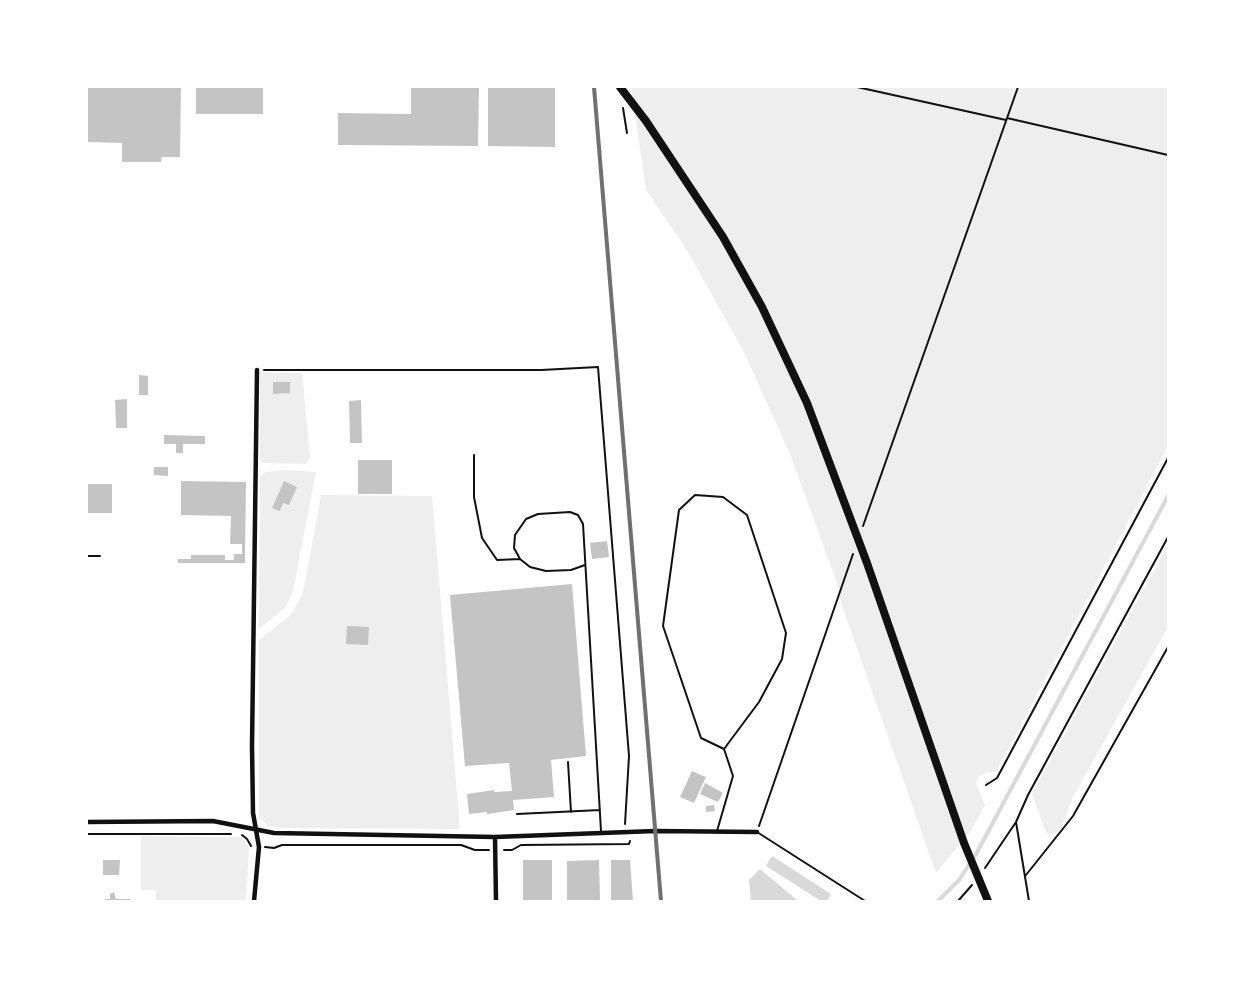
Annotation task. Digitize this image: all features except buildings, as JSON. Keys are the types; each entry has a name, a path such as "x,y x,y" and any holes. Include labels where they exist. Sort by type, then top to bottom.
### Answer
{"main road":[{"path":"620,87 646,121 723,237 762,308 807,403 867,563 964,843 988,901"}],"street":[{"path":"255,901 259,847 255,828 252,746 257,370"},
{"path":"87,822 213,821 274,833 495,837 757,832"},
{"path":"495,837 496,901"}],"lane":[{"path":"474,455 474,497 482,538 497,560 520,559"},
{"path":"717,831 732,776 724,749 701,738 663,626 679,510 695,495 723,497 747,515 786,633 782,659 759,702 724,749"},
{"path":"585,565 571,570 546,571 530,567 520,559 514,548 515,535 526,519 538,514 570,512 578,515 583,524 601,834"},
{"path":"87,556 100,556"},
{"path":"568,762 571,812"},
{"path":"517,814 600,810"},
{"path":"757,832 866,901"}],"path":[{"path":"857,87 1038,124 1168,155"},
{"path":"862,528 1018,87"},
{"path":"622,98 627,133"},
{"path":"87,834 239,833 247,839 249,846 274,848 282,845 461,845 475,850 512,850 520,845 629,844 629,833 624,817 629,756 598,367 541,370 257,370"},
{"path":"986,785 997,778 1168,458"},
{"path":"987,865 1016,822 1028,795 1168,537"},
{"path":"757,832 854,550"},
{"path":"1026,875 1073,816 1168,647"},
{"path":"1016,822 1029,901"},
{"path":"958,901 967,891"}],"shaded area":[{"path":"631,87 1168,87 1168,446 996,772 987,772 979,776 976,783 985,805 970,832 936,873 842,606 836,580 790,454 743,350 685,247 646,190"},
{"path":"260,372 302,373 310,457 306,464 263,463 260,460"},
{"path":"286,470 316,472 293,591 286,607 259,629 260,477 265,472"},
{"path":"321,495 432,496 460,829 284,828 269,826 259,818 259,640 292,613 302,595"},
{"path":"1168,545 1168,627 1073,797 1065,819 1056,834 1046,833 1032,794"},
{"path":"141,836 242,837 249,847 246,901 156,901 156,890 141,890"},
{"path":"772,856 831,894 827,901 821,901 766,866"},
{"path":"760,869 798,901 751,901 749,880"}],"waterway":[{"path":"938,901 959,880 975,856 1168,496"}],"railway":[{"path":"594,87 661,901"}]}
